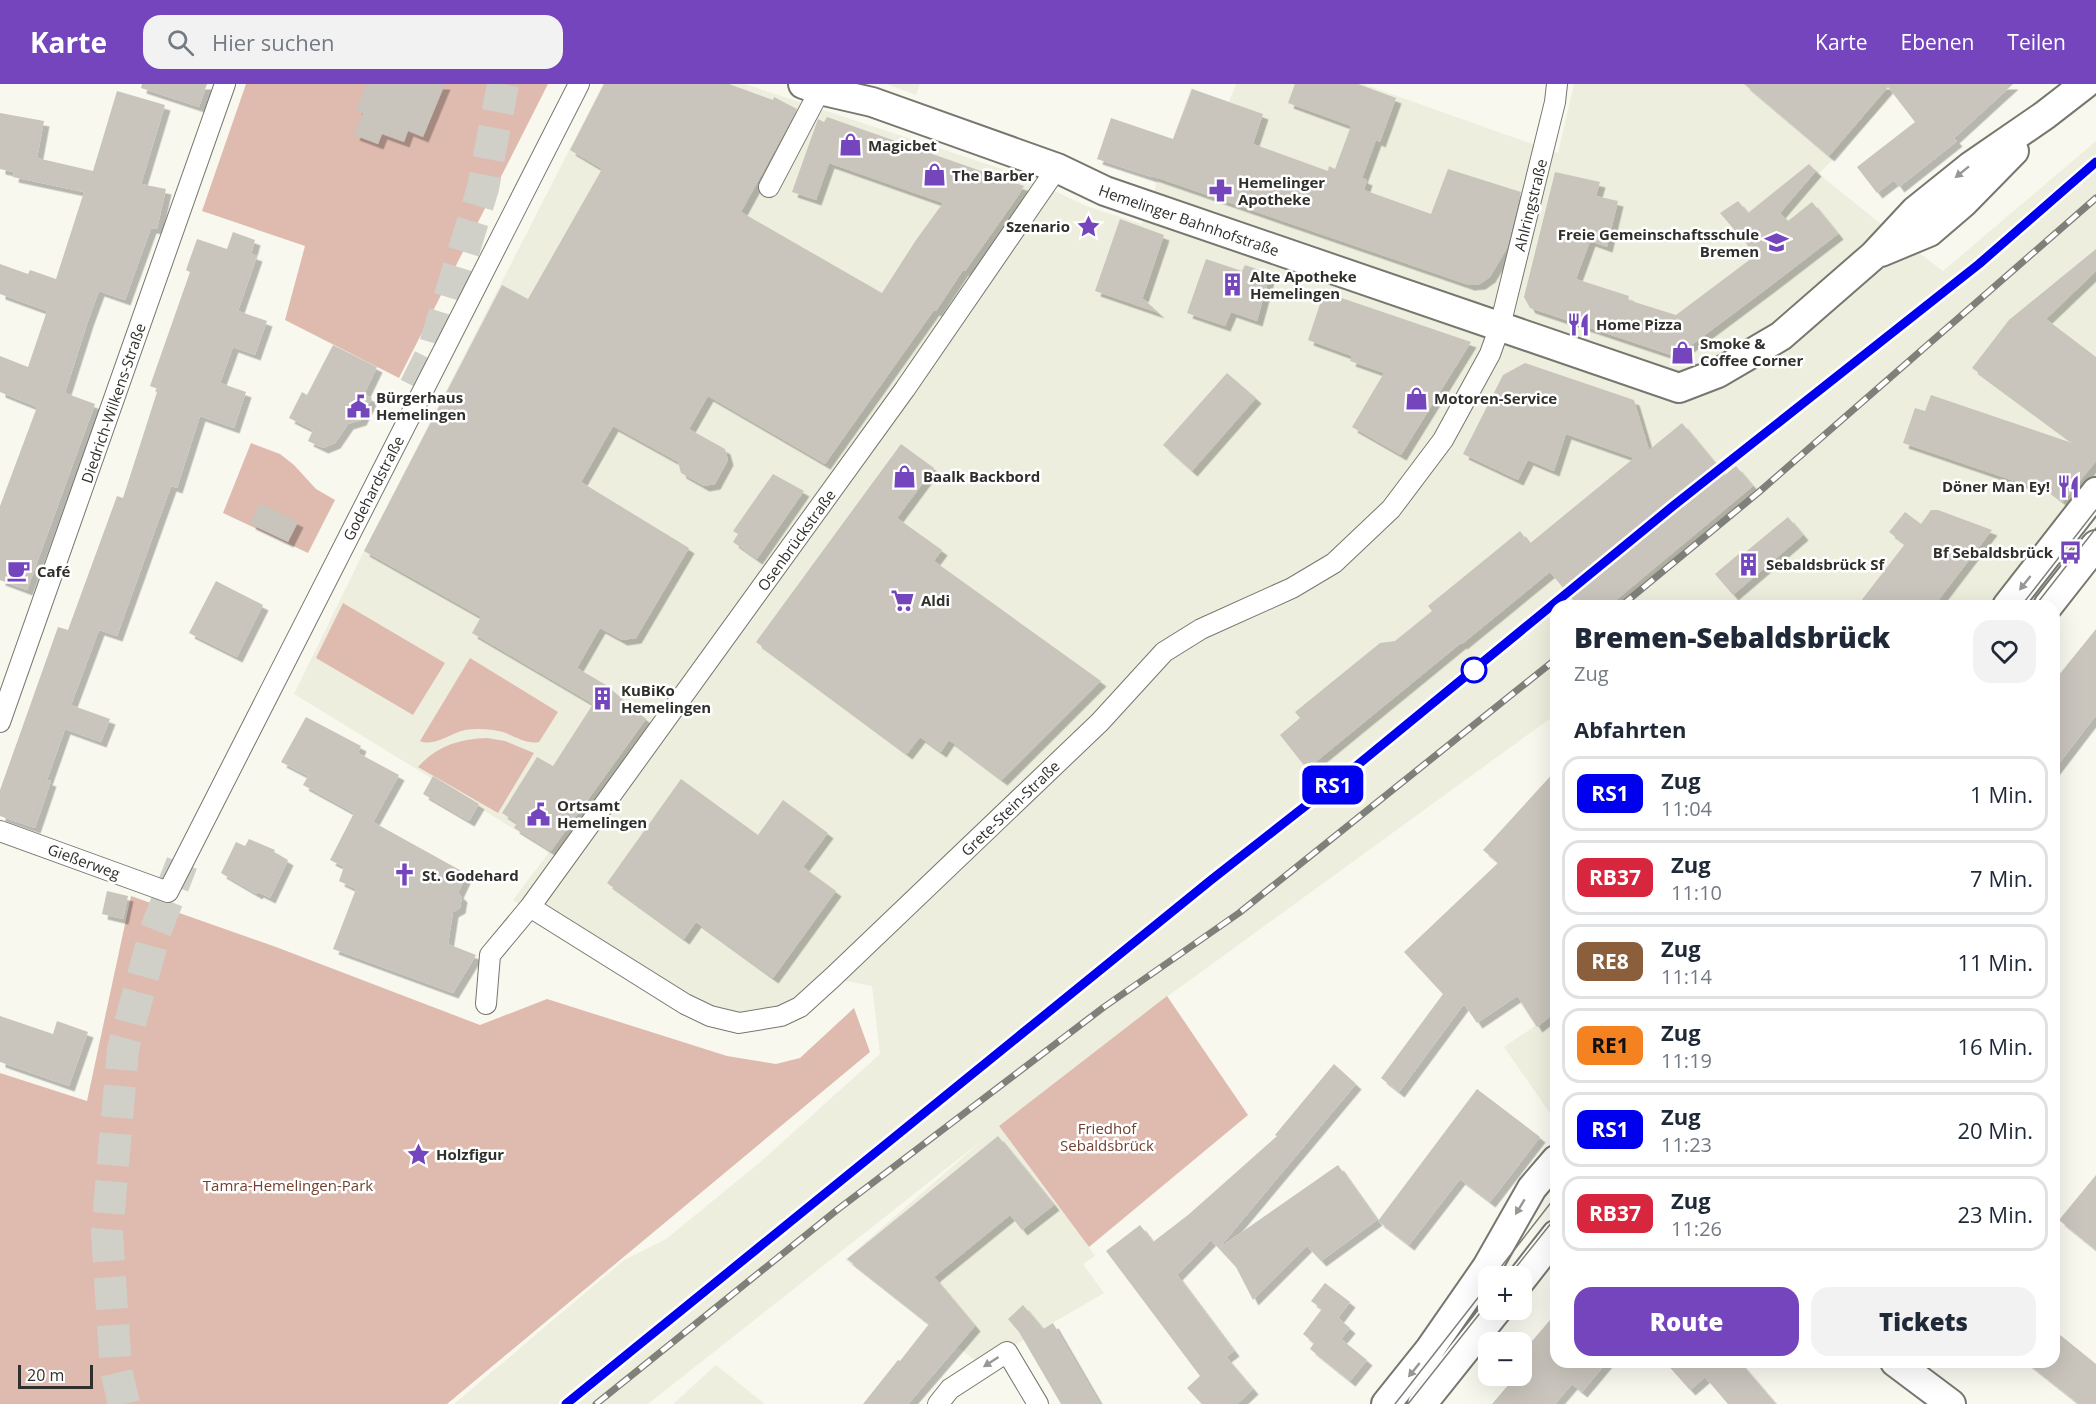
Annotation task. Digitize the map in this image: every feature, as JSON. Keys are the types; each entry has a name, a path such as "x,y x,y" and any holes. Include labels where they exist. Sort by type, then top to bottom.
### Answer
{"street":[{"name":"Diedrich-Wilkens-Straße","path":"0,722 225,84"},
{"name":"Godehardstraße","path":"168,892 579,84"},
{"name":"Ahlringstraße","path":"1500,326 1555,102 1557,84"},
{"name":"Hemelinger Bahnhofstraße","path":"811,87 872,102 1058,168 1105,192 1679,388 1718,373 1781,336 1874,255 1929,232 1965,202 2045,115 2085,84"},
{"path":"769,187 811,87"},
{"name":"Osenbrückstraße","path":"530,908 905,389 1058,168"},
{"name":"Grete-Stein-Straße","path":"530,908 685,1004 710,1016 739,1023 781,1016 800,1007 1091,730 1164,652 1201,629 1292,588 1334,563 1390,509 1443,440 1490,354 1500,326"},
{"path":"2012,600 2096,492"},
{"path":"2053,600 2093,554"},
{"name":"Gießerweg","path":"0,831 168,892"},
{"path":"486,1004 490,955 530,908"},
{"path":"1386,1404 1430,1349 1487,1268 1532,1188 1550,1167"},
{"path":"1535,1271 1550,1245"},
{"path":"1422,1404 1489,1320"},
{"path":"938,1404 950,1389 1007,1352 1038,1404"},
{"path":"1903,1368 1951,1404"}],"shaded area":[{"path":"603,84 745,84 1020,175 1089,207 1142,224 1191,88 1229,102 1236,84 1363,84 1558,153 1574,84 1904,84 1819,174 1943,271 2096,141 2096,488 2000,600 1550,600 1550,719 1168,996 999,1126 1095,1256 1083,1264 1104,1293 981,1365 845,1260 985,1138 648,1404 454,1404 624,1260 666,1239 758,1164 880,1054 872,986 837,979 802,1010 733,1026 581,947 513,900 550,851 294,694 364,551"},
{"path":"886,84 920,84 916,95"},
{"path":"1550,843 1550,1113 1504,1047 1535,1026 1482,946"},
{"path":"716,1365 765,1404 673,1404"}],"green space":[{"path":"246,84 548,84 399,378 285,320 305,246 202,211"},
{"path":"251,443 280,454 294,465 316,489 335,500 308,553 223,513"},
{"path":"343,603 445,663 413,715 316,658"},
{"path":"470,658 558,712 539,742 526,741 499,731 479,729 465,730 431,742 420,741"},
{"path":"487,738 505,741 534,753 498,813 418,767 433,754 449,745"},
{"name":"Tamra-Hemelingen-Park","path":"131,896 276,947 480,1025 547,999 727,1056 776,1064 800,1058 854,1008 870,1052 447,1404 0,1404 0,1073 87,1101"},
{"name":"Friedhof Sebaldsbrück","path":"1167,996 1248,1115 1089,1247 999,1126"}],"building":[{"path":"142,84 207,84 199,107 141,88"},
{"path":"366,84 445,84 423,137 408,131 404,142 382,134 378,144 354,135 363,113 356,110"},
{"path":"604,84 729,84 773,100 774,97 797,109 741,212 882,293 943,203 829,163 816,200 792,192 818,119 824,122 827,117 1024,186 825,464 708,396 689,429 725,449 728,460 715,484 704,486 681,473 678,462 613,426 581,482 689,548 636,638 622,640 600,628 577,668 606,685 646,719 551,851 514,828 517,823 502,813 537,757 553,766 593,704 472,633 481,617 364,551 502,285 528,299 602,169 570,150"},
{"path":"1295,84 1358,84 1396,98 1380,142 1376,140 1362,178 1367,180 1364,190 1431,214 1448,169 1521,192 1507,248 1490,277 1480,284 1469,285 1097,159 1111,118 1173,139 1192,89 1263,114 1253,144 1328,171 1329,166 1335,169 1351,126 1288,103"},
{"path":"1744,84 2013,84 1954,138 1957,141 1899,187 1894,180 1877,193 1857,167 1915,122 1888,87 1829,156"},
{"path":"117,91 165,105 141,184 166,189 157,229 151,228 125,300 99,291 88,321 65,393 95,404 27,590 0,580 0,506 37,407 0,392 0,356 28,367 47,311 0,294 0,264 28,274 30,270 56,279 84,192 13,177 14,172 0,169 0,113 44,121 37,158 93,171"},
{"path":"1809,164 1816,171 1780,213 1788,221 1812,202 1838,234 1682,352 1671,355 1530,308 1524,297 1555,172 1600,182 1596,196 1618,201 1607,247 1590,241 1576,279 1629,296 1628,300 1676,315 1756,255 1720,213 1738,201 1748,213"},
{"path":"1120,219 1164,235 1143,297 1140,296 1159,313 1095,291"},
{"path":"233,232 255,240 251,254 257,256 238,311 267,321 255,355 233,347 220,383 246,392 234,428 200,416 177,488 171,486 117,636 99,630 71,705 110,719 101,742 65,729 47,780 51,781 35,828 0,816 0,790 58,627 68,630 117,496 123,498 158,389 150,386 190,272 186,270 197,239 227,249"},
{"path":"2096,249 2096,271 2046,319 2096,357 2096,461 2063,502 2032,478 2029,486 1903,443 1915,408 1925,411 1931,395 2075,444 1972,368 2009,320"},
{"name":"Alte Apotheke Hemelingen","path":"1206,259 1242,271 1245,265 1270,274 1257,321 1231,312 1225,326 1187,313"},
{"path":"1324,292 1471,342 1401,455 1352,427 1384,373 1350,361 1352,356 1308,340"},
{"path":"333,345 377,367 364,394 372,398 361,420 348,424 335,443 323,448 308,441 313,430 289,418 302,392 307,395"},
{"path":"1525,363 1634,400 1649,450 1682,423 1725,475 1736,466 1753,486 1616,600 1573,600 1550,572 1307,769 1280,735 1300,718 1295,712 1380,643 1395,641 1432,611 1428,606 1520,531 1529,543 1528,545 1634,458 1566,434 1554,471 1528,460 1518,480 1463,454 1503,375"},
{"path":"1227,373 1256,398 1192,471 1163,445"},
{"path":"901,444 934,468 897,518 942,550 934,561 1101,681 1002,780 949,740 941,752 920,737 907,754 756,642"},
{"path":"773,474 804,491 757,559 733,542 738,534 733,531"},
{"path":"260,503 298,522 288,542 250,524"},
{"path":"1931,510 1938,510 1992,530 1939,600 1862,600 1905,544 1889,532 1905,512 1921,524"},
{"name":"Sebaldsbrück Sf","path":"1788,517 1803,535 1733,595 1715,574"},
{"path":"216,581 263,605 237,657 189,633"},
{"path":"2096,629 2096,715 2060,762 2060,674"},
{"path":"306,717 361,746 358,753 399,775 373,822 467,874 458,893 462,897 460,908 453,912 448,944 476,955 453,993 333,949 356,889 339,881 344,867 330,860 354,813 303,785 308,776 281,762"},
{"path":"433,776 479,804 469,821 423,794"},
{"path":"1550,777 1550,1017 1537,1027 1517,996 1477,1023 1464,1004 1399,1092 1381,1078 1443,994 1404,952 1498,863 1483,850"},
{"path":"681,779 758,835 783,800 828,833 803,867 836,891 773,978 696,922 684,939 607,883"},
{"path":"249,839 275,850 274,852 288,860 270,898 258,892 257,894 221,873 236,842 245,846"},
{"path":"107,891 128,896 123,919 102,914"},
{"path":"0,1016 53,1034 57,1021 88,1032 69,1086 0,1062"},
{"path":"1334,1064 1356,1084 1219,1248 1338,1165 1377,1220 1321,1261 1307,1246 1253,1300 1236,1267 1211,1240 1177,1275 1234,1351 1226,1357 1253,1389 1237,1404 1202,1404 1187,1388 1200,1376 1106,1251 1140,1225 1153,1242 1188,1215 1277,1136 1275,1135"},
{"path":"1477,1089 1540,1137 1490,1202 1460,1179 1409,1245 1378,1221"},
{"path":"998,1136 1054,1205 1022,1230 1010,1215 934,1277 975,1326 908,1404 863,1404 929,1324 847,1259"},
{"path":"2096,1175 2096,1250 2060,1219"},
{"path":"1325,1283 1350,1302 1338,1318 1350,1328 1341,1339 1367,1360 1350,1381 1310,1349 1314,1343 1303,1334 1322,1309 1311,1301"},
{"path":"1023,1305 1043,1329 1053,1323 1100,1404 1061,1404 1019,1332 1008,1319"},
{"path":"1550,1320 1550,1368 1602,1368 1582,1392 1572,1384 1555,1404 1492,1404 1507,1386 1532,1386 1532,1341"},
{"path":"2060,1335 2096,1364 2096,1404 2079,1404 2034,1368 2060,1368"},
{"path":"1670,1368 1745,1368 1776,1404 1728,1404 1705,1377 1690,1390"}],"tunnel":[{"path":"415,387 433,351 483,188 503,84"},
{"path":"124,1404 116,1370 107,1233 123,1049 155,932 182,863"}],"tram line":[{"path":"2026,600 2096,510"},
{"path":"2040,600 2096,528"},
{"path":"1502,1266 1550,1204"},
{"path":"1517,1266 1550,1225"},
{"path":"1395,1404 1478,1298"},
{"path":"1408,1404 1478,1316"}],"railway":[{"path":"1558,600 1673,506 1979,264 2096,162"},
{"path":"1628,600 1759,492 2096,198"},
{"path":"566,1404 1550,607"},
{"path":"596,1404 837,1210 1104,1007 1239,913 1550,664"}],"train":[{"name":"RS1","path":"1558,600 1673,506 1979,264 2096,162"},
{"name":"RS1","path":"566,1404 1550,607"}],"place":[{"name":"Magicbet","path":"850,145"},
{"name":"The Barber","path":"934,175"},
{"name":"Hemelinger Apotheke","path":"1220,191"},
{"name":"Szenario","path":"1088,226"},
{"name":"Freie Gemeinschaftsschule Bremen","path":"1777,243"},
{"name":"Alte Apotheke Hemelingen","path":"1232,285"},
{"name":"Home Pizza","path":"1578,324"},
{"name":"Smoke & Coffee Corner","path":"1682,352"},
{"name":"Motoren-Service","path":"1416,398"},
{"name":"Bürgerhaus Hemelingen","path":"358,406"},
{"name":"Baalk Backbord","path":"905,476"},
{"name":"Döner Man Ey!","path":"2068,486"},
{"name":"Bf Sebaldsbrück","path":"2071,552"},
{"name":"Sebaldsbrück Sf","path":"1748,564"},
{"name":"Café","path":"19,571"},
{"name":"Aldi","path":"903,600"},
{"name":"KuBiKo Hemelingen","path":"603,699"},
{"name":"Ortsamt Hemelingen","path":"539,814"},
{"name":"St. Godehard","path":"404,875"},
{"name":"Holzfigur","path":"418,1154"}]}
